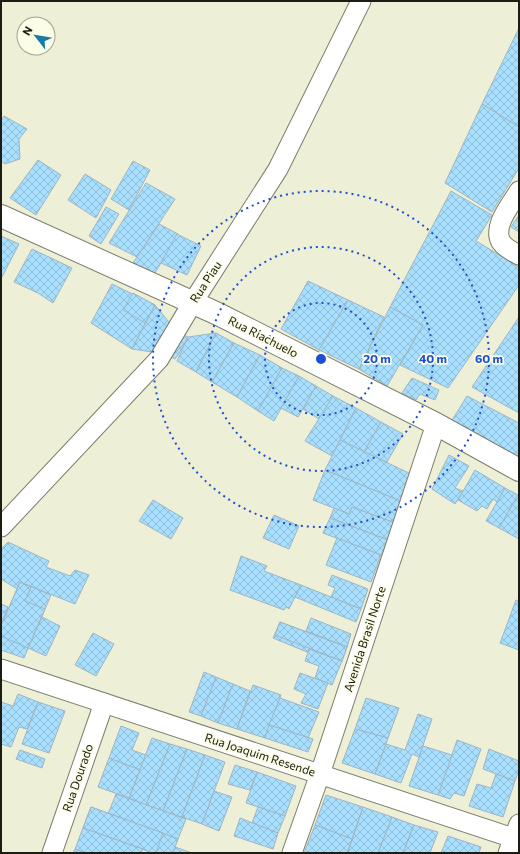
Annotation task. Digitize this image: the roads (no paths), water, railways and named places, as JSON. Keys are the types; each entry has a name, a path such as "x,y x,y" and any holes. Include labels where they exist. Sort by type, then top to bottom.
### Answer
{"street":[{"name":"Rua Piau","path":"1,527 159,359 193,302 278,169 361,1"},
{"path":"519,191 500,222 498,232 502,242 509,250 519,255"},
{"name":"Rua Riachuelo","path":"1,216 225,317 436,424 519,470"},
{"name":"Avenida Brasil Norte","path":"292,853 320,774 436,424"},
{"name":"Rua Joaquim Resende","path":"1,669 515,839"},
{"name":"Rua Dourado","path":"52,853 104,703"}]}
